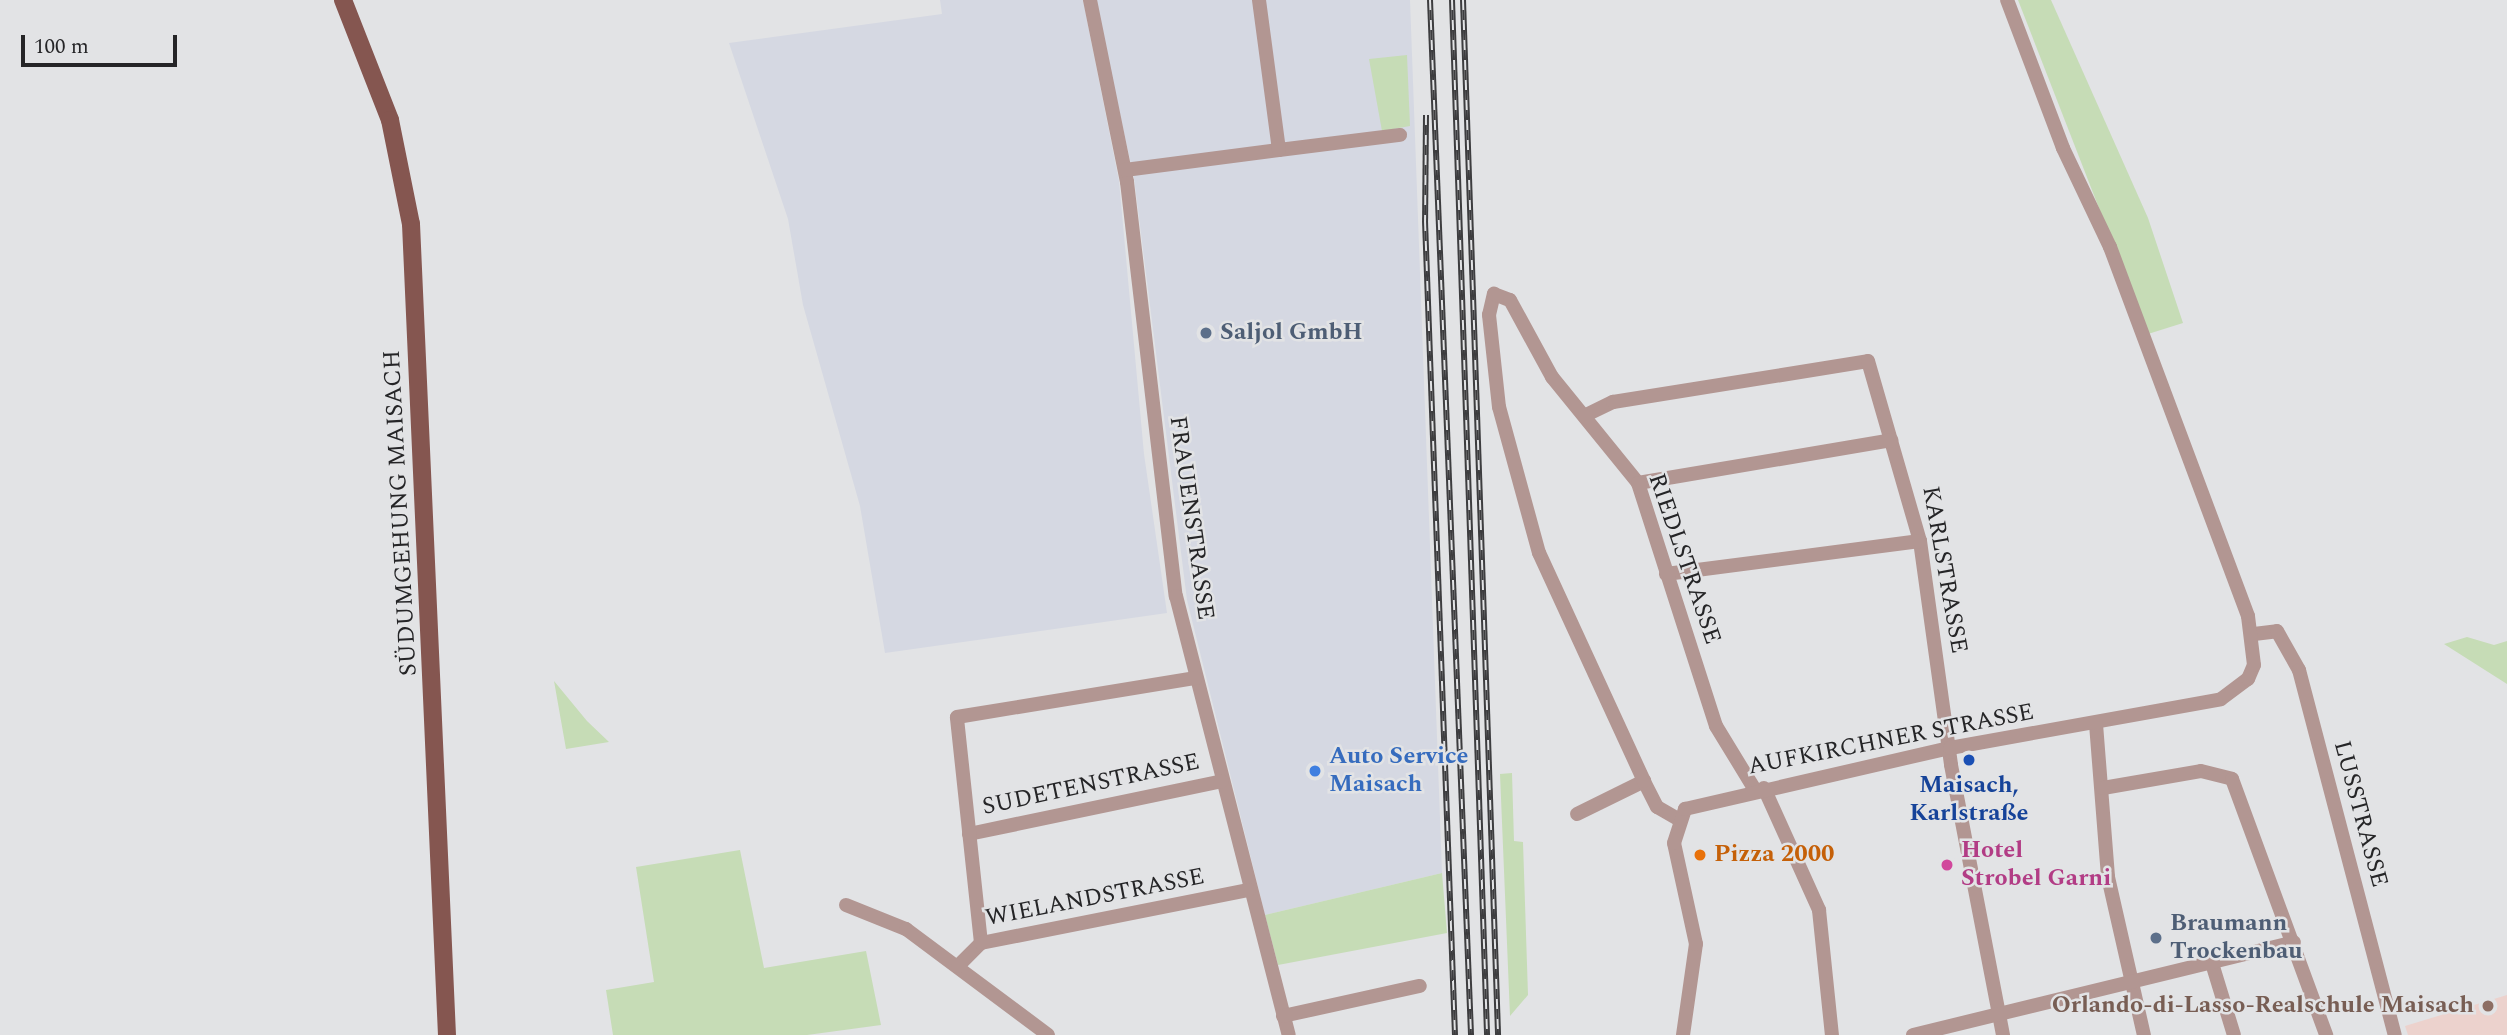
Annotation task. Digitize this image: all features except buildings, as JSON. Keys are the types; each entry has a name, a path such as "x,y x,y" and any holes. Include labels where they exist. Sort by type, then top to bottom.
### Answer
{"main road":[{"name":"SÜDUMGEHUNG MAISACH","path":"343,0 390,120 411,225 447,1035"}],"street":[{"name":"FRAUENSTRASSE","path":"1090,0 1125,170 1166,531 1196,678 1249,890 1289,1035"},
{"path":"1259,0 1279,150"},
{"name":"AUFKIRCHNER STRASSE","path":"1678,818 1694,803 1950,748 2096,724 2221,699 2248,679 2255,634 2110,247 2063,148 2007,0"},
{"path":"1125,170 1400,135"},
{"name":"RIEDLSTRASSE","path":"1644,781 1585,664 1510,466 1489,315 1494,294 1510,300 1552,377 1586,415 1639,484 1716,726 1759,789 1819,910 1832,1035"},
{"name":"KARLSTRASSE","path":"1586,415 1613,402 1868,362 1920,541 1950,748 2003,1035"},
{"path":"1639,484 1891,440"},
{"path":"1666,574 1920,541"},
{"name":"LUSSTRASSE","path":"2255,634 2277,631 2299,670 2395,1035"},
{"path":"981,943 957,717 1196,678"},
{"path":"2096,724 2108,877 2129,979 2144,1035"},
{"path":"2103,788 2201,771 2232,779 2326,1035"},
{"name":"SUDETENSTRASSE","path":"969,834 1222,781"},
{"path":"1577,814 1644,781 1657,807 1678,818 1674,843 1696,944 1683,1035"},
{"name":"WIELANDSTRASSE","path":"958,967 981,943 1249,890"},
{"path":"846,905 906,929 1048,1035"},
{"path":"1913,1035 2129,979 2294,942"},
{"path":"2211,960 2234,1035"},
{"path":"1283,1016 1420,986"}],"shaded area":[{"path":"940,0 1083,0 1119,181 1144,454 1167,613 885,653 860,506 803,305 788,219 729,43 942,14"},
{"path":"1095,0 1410,0 1442,873 1265,915 1187,600 1134,178"},
{"name":"Orlando-di-Lasso-Realschule Maisach","path":"2507,995 2507,1035 2408,1035 2405,1026"}],"green space":[{"path":"2018,0 2051,0 2148,218 2183,323 2148,334"},
{"path":"1407,55 1410,126 1382,131 1369,59"},
{"path":"2467,637 2494,645 2507,641 2507,684 2444,644"},
{"path":"554,681 587,721 609,742 566,749"},
{"path":"1512,773 1514,841 1523,842 1528,995 1510,1016 1500,774"},
{"path":"740,850 764,968 866,951 881,1025 807,1035 613,1035 606,990 654,982 636,867"},
{"path":"1442,873 1447,933 1278,965 1265,915"}],"railway":[{"path":"1430,0 1471,1035"},
{"path":"1452,0 1487,1035"},
{"path":"1463,0 1498,1035"},
{"path":"1426,115 1425,221 1455,1035"}],"place":[{"name":"Saljol GmbH","path":"1206,333"},
{"name":"Maisach, Karlstraße","path":"1969,760"},
{"name":"Auto Service Maisach","path":"1315,771"},
{"name":"Pizza 2000","path":"1700,855"},
{"name":"Hotel Strobel Garni","path":"1947,865"},
{"name":"Braumann Trockenbau","path":"2156,938"},
{"name":"Orlando-di-Lasso-Realschule Maisach","path":"2488,1006"}]}
